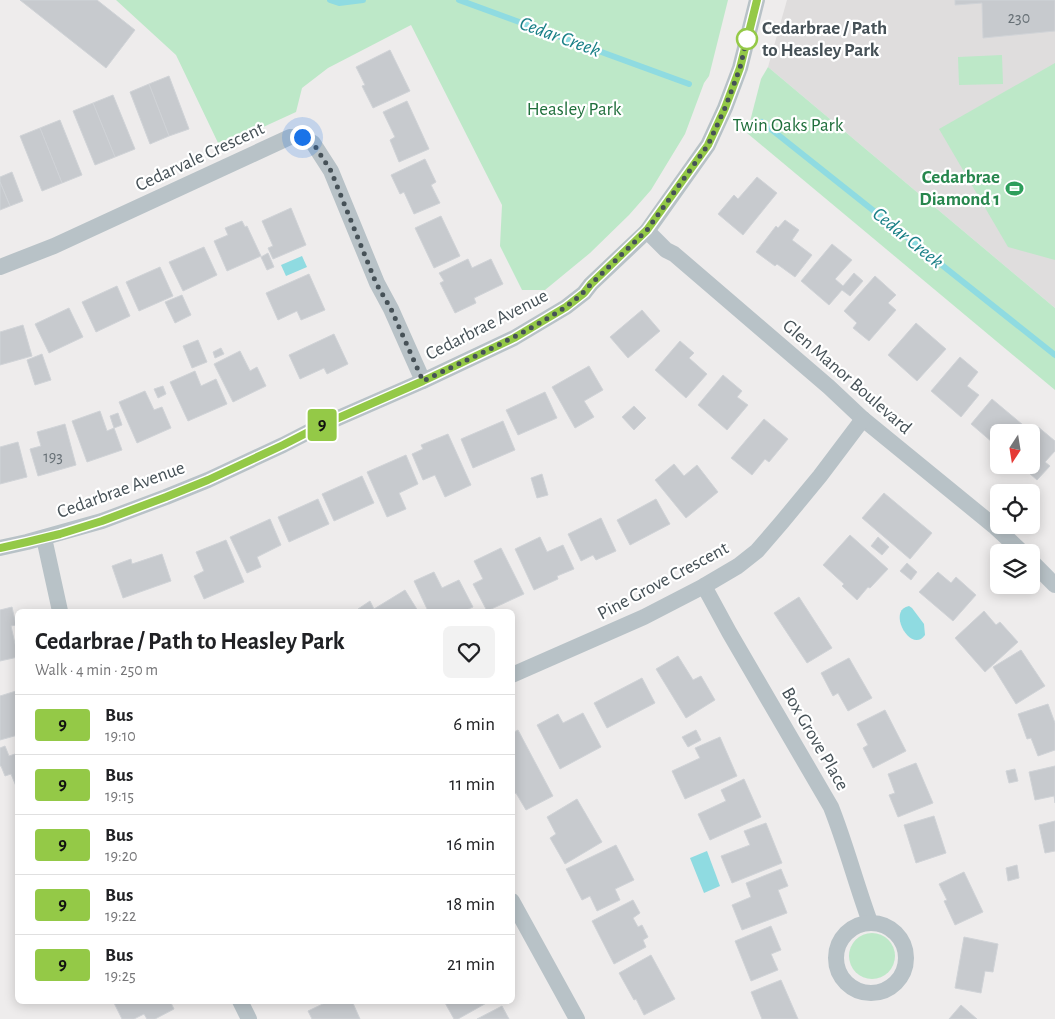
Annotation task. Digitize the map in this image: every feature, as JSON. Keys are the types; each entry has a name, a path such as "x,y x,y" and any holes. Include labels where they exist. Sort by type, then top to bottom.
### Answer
{"street":[{"name":"Cedarbrae Avenue","path":"0,548 44,538 102,521 208,480 325,423 423,381 514,338 566,307 584,293 647,230 708,145 740,68 757,0"},
{"name":"Cedarvale Crescent","path":"0,267 54,246 290,137 302,137 313,143 331,171 376,283 391,309 423,381"},
{"name":"Glen Manor Boulevard","path":"647,230 666,250 674,254 829,387 863,419 1013,544"},
{"name":"Pine Grove Crescent","path":"515,674 644,617 738,566 757,551 820,476 863,419"},
{"path":"44,538 60,609"},
{"path":"1040,570 1055,586"},
{"name":"Box Grove Place","path":"704,586 831,807 870,922"},
{"path":"515,906 577,1019"},
{"path":"870,922 882,924 893,930 901,940 907,958 905,970 898,981 889,989 870,994 858,991 846,984 838,973 835,954 839,942 846,932 858,924 870,922"},
{"path":"242,1004 249,1019"}],"shaded area":[{"path":"787,0 1055,0 1055,308 768,67"}],"green space":[{"name":"Heasley Park","path":"116,0 728,0 709,76 704,83 685,134 651,190 629,215 590,253 545,290 522,290 500,246 502,205 411,25 328,68 302,88 296,112 220,147 176,55"},
{"path":"1002,55 1003,84 959,85 958,57"},
{"name":"Cedarbrae Diamond 1","path":"1055,63 1055,260 1008,247 939,129"},
{"name":"Twin Oaks Park","path":"768,67 1055,308 1055,390 747,133 761,79"},
{"path":"872,933 885,937 891,943 895,956 891,969 885,975 872,979 859,975 853,969 849,956 853,943 859,937"}],"water":[{"path":"302,256 307,267 286,276 281,265"},
{"path":"909,606 924,624 925,635 919,640 908,636 900,622 900,615 903,609"},
{"path":"707,851 720,886 704,893 690,858"}],"building":[{"path":"20,0 97,0 135,30 106,68"},
{"path":"955,0 1055,0 1055,31 983,38 982,3 955,5"},
{"path":"390,50 410,91 373,108 362,86 365,85 356,67"},
{"path":"169,76 189,129 169,136 149,84"},
{"path":"149,84 169,136 150,144 130,92"},
{"path":"113,95 135,149 115,157 93,103"},
{"path":"407,101 429,149 399,162 390,140 395,137 383,112"},
{"path":"93,103 115,157 95,165 73,111"},
{"path":"60,120 82,175 62,183 40,128"},
{"path":"40,128 62,183 42,191 20,136"},
{"path":"425,159 436,182 431,185 440,203 414,214 404,192 400,194 391,175"},
{"path":"12,172 23,201 10,206 0,182 0,177"},
{"path":"757,177 777,193 743,235 718,214 734,195 738,199"},
{"path":"0,182 10,206 0,210"},
{"path":"291,208 306,245 273,259 268,248 273,246 262,221"},
{"path":"441,216 460,256 434,268 415,228"},
{"path":"785,220 799,230 792,240 812,255 795,277 777,264 775,266 756,252 776,226 778,228"},
{"path":"242,221 245,227 247,226 261,256 227,271 214,241 228,235 225,228"},
{"path":"832,244 852,260 835,279 843,286 854,273 863,281 850,296 842,290 829,305 801,281"},
{"path":"204,247 217,275 183,291 169,262"},
{"path":"268,253 274,267 267,270 261,257"},
{"path":"468,259 472,268 491,259 503,284 474,298 476,303 455,313 440,283 444,281 439,273"},
{"path":"160,267 173,296 139,311 126,282"},
{"path":"309,274 325,310 301,320 297,311 278,320 266,293"},
{"path":"875,276 896,295 888,303 896,310 869,341 853,328 857,323 844,311"},
{"path":"117,286 130,316 96,332 82,302"},
{"path":"182,295 191,315 175,323 165,302"},
{"path":"69,308 83,337 49,353 35,324"},
{"path":"642,310 660,331 628,358 610,337"},
{"path":"916,323 946,349 917,381 888,355"},
{"path":"23,325 32,356 0,365 0,332"},
{"path":"334,334 348,364 327,374 324,368 300,379 289,355"},
{"path":"198,340 207,362 192,368 183,346"},
{"path":"680,341 694,353 689,358 707,374 686,398 655,370"},
{"path":"221,348 224,354 215,358 213,352"},
{"path":"240,351 250,371 257,367 266,386 233,402 214,364"},
{"path":"42,354 51,380 35,385 27,360"},
{"path":"960,357 978,372 967,386 979,395 961,417 931,391"},
{"path":"589,366 603,390 584,401 594,417 575,428 552,387"},
{"path":"195,371 201,386 216,379 227,404 188,421 170,382"},
{"path":"723,375 742,391 737,397 748,405 727,430 698,405"},
{"path":"163,386 166,394 158,398 154,389"},
{"path":"145,391 154,410 162,407 171,428 137,443 119,402"},
{"path":"545,392 557,418 518,435 506,410"},
{"path":"992,399 1022,424 990,424 990,440 971,424"},
{"path":"634,406 646,418 634,430 622,417"},
{"path":"100,411 107,431 114,428 122,450 87,462 72,421"},
{"path":"118,413 122,425 114,428 110,416"},
{"path":"764,419 788,439 769,462 765,459 752,475 731,458"},
{"path":"503,421 515,450 473,468 461,439"},
{"path":"65,424 76,465 38,476 30,449 41,446 37,432"},
{"path":"1040,428 1055,441 1055,451 1045,462 1050,466 1037,480 1030,474 1040,474"},
{"path":"448,434 471,485 445,497 435,475 423,480 412,454 423,449 421,445"},
{"path":"18,442 27,477 0,484 0,447"},
{"path":"406,455 418,484 399,493 406,509 387,517 367,472"},
{"path":"674,464 684,476 697,465 718,492 686,518 655,480"},
{"path":"542,474 548,495 537,498 531,478"},
{"path":"362,476 374,503 334,521 322,494"},
{"path":"884,493 932,533 910,559 862,518"},
{"path":"318,499 329,524 289,542 278,517"},
{"path":"656,499 670,524 630,545 617,520"},
{"path":"601,518 616,551 596,560 593,555 581,561 568,534"},
{"path":"270,519 281,545 257,557 261,567 247,573 230,537"},
{"path":"850,535 888,569 857,600 842,586 844,584 823,565"},
{"path":"540,537 547,552 563,545 574,569 557,576 558,579 534,590 515,549"},
{"path":"878,537 889,547 882,555 871,546"},
{"path":"226,540 244,582 204,599 194,576 204,571 196,552"},
{"path":"501,548 524,594 491,609 486,609 473,584 483,579 474,561"},
{"path":"162,554 171,581 123,598 112,566 131,559 132,564"},
{"path":"907,563 917,572 911,580 900,571"},
{"path":"434,572 442,588 459,580 473,607 468,609 427,609 414,581"},
{"path":"938,572 951,583 956,577 976,595 953,621 919,592"},
{"path":"405,590 417,609 374,609"},
{"path":"799,597 832,648 807,663 774,613"},
{"path":"370,601 374,609 358,609"},
{"path":"12,607 15,620 15,625 11,626 15,644 15,658 0,661 0,610"},
{"path":"984,611 996,625 1000,622 1018,642 985,672 955,638"},
{"path":"1021,650 1045,686 1016,704 993,667"},
{"path":"678,656 693,680 701,676 715,700 686,718 656,669"},
{"path":"849,658 872,698 848,711 838,693 833,696 821,673"},
{"path":"642,678 655,703 607,728 594,703"},
{"path":"15,691 15,736 0,740 0,696"},
{"path":"1048,704 1055,723 1055,750 1038,756 1031,738 1027,739 1018,714"},
{"path":"885,710 906,751 873,768 863,748 868,745 857,724"},
{"path":"583,713 601,747 560,769 537,725 558,714 563,723"},
{"path":"518,730 553,796 526,810 515,794 515,732"},
{"path":"696,730 701,740 688,747 682,737"},
{"path":"720,737 737,776 685,799 672,771 700,758 695,748"},
{"path":"5,746 9,756 15,754 15,784 11,774 5,776 0,766 0,748"},
{"path":"916,763 933,803 898,817 889,795 895,793 888,774"},
{"path":"1055,766 1055,803 1054,796 1035,800 1029,772"},
{"path":"1015,769 1018,781 1009,783 1006,771"},
{"path":"744,779 761,817 710,840 698,814 726,801 721,790"},
{"path":"577,799 602,842 565,864 550,838 556,834 547,817"},
{"path":"934,816 946,853 916,863 904,825"},
{"path":"1055,821 1055,851 1045,853 1039,825"},
{"path":"766,823 782,863 732,883 721,856 750,845 744,831"},
{"path":"616,845 634,880 615,889 620,900 597,911 590,896 582,900 566,869"},
{"path":"1017,865 1019,878 1008,881 1006,868"},
{"path":"781,869 788,886 778,890 787,913 742,930 732,905 751,897 746,883"},
{"path":"964,872 983,912 955,925 944,901 947,900 939,884"},
{"path":"633,900 640,913 633,918 638,927 642,925 648,937 643,940 646,947 614,964 592,921"},
{"path":"771,926 781,950 771,954 778,970 751,981 735,941"},
{"path":"964,937 998,944 993,972 985,971 981,993 955,988"},
{"path":"651,955 675,999 644,1015 619,973"},
{"path":"781,980 798,1019 762,1019 751,992"},
{"path":"114,1004 172,1004 174,1009 155,1019 147,1019 144,1014 134,1019 122,1019"},
{"path":"323,1004 353,1004 360,1019 312,1019 308,1011"},
{"path":"446,1004 485,1004 458,1019 454,1019"},
{"path":"961,1005 977,1019 949,1019"},
{"path":"502,1006 509,1019 477,1019"}],"waterway":[{"name":"Cedar Creek","path":"330,0 339,3 363,0"},
{"name":"Cedar Creek","path":"459,0 689,84"},
{"name":"Cedar Creek","path":"762,122 1055,355"}],"bus line":[{"name":"9","path":"0,548 60,534 102,521 208,480 320,426 423,381 514,338 566,307 584,293 647,230 708,145 740,68 757,0"}],"place":[{"name":"Cedarbrae / Path to Heasley Park","path":"747,39"},
{"name":"Cedarbrae Diamond 1","path":"1014,188"}],"route":[{"path":"302,137 313,143 331,171 376,283 391,309 423,381 514,338 566,307 584,293 647,230 708,145 740,68 748,34 747,39"}]}
